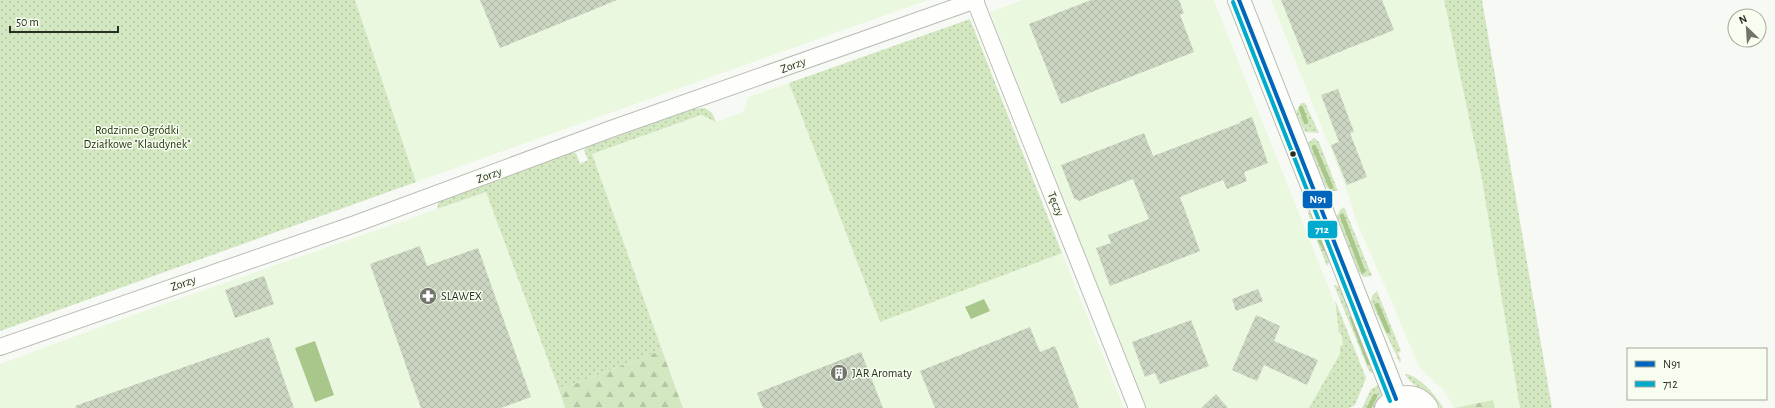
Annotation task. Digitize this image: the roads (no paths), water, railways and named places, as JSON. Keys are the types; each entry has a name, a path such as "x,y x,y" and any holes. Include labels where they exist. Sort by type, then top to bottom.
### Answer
{"main road":[{"path":"1240,1 1391,403 1406,396 1415,398 1423,403 1427,408"}],"street":[{"name":"Zorzy","path":"0,347 355,224 611,129 976,0"},
{"name":"Tęczy","path":"976,0 1137,408"}],"waterway":[{"path":"1301,108 1306,122"},
{"path":"1314,147 1331,187"},
{"path":"1342,216 1363,271"},
{"path":"1319,238 1325,249"},
{"path":"1377,305 1388,331"},
{"path":"1352,318 1369,363"},
{"path":"1369,408 1375,396"}],"place":[{"name":"SLAWEX","path":"428,296"},
{"name":"JAR Aromaty","path":"839,373"}],"park label":[{"name":"Rodzinne Ogródki Działkowe \"Klaudynek\"","path":"137,137"}]}
